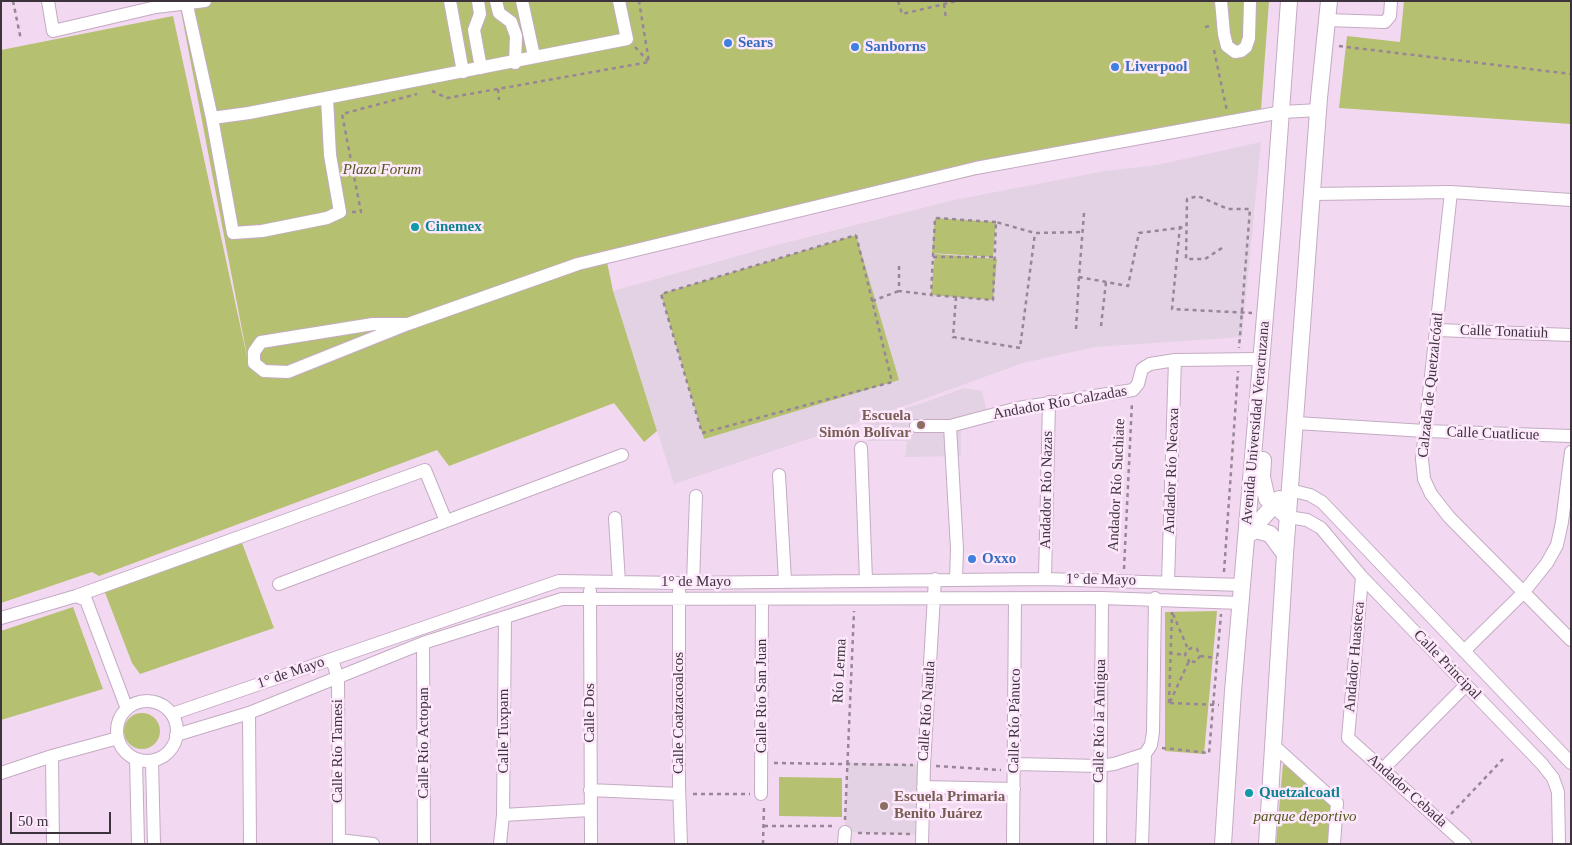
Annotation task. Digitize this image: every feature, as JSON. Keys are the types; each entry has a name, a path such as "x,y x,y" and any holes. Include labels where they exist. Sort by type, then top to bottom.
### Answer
{"main road":[{"name":"Avenida Universidad Veracruzana","path":"1223,844 1228,746 1249,533 1260,359 1266,314 1289,1"},
{"path":"1268,844 1285,554 1329,1"},
{"path":"1260,359 1268,385 1262,477 1263,489 1271,505 1288,517"},
{"path":"1249,533 1271,505 1290,490"},
{"path":"1249,533 1263,530 1270,534 1285,554"}],"street":[{"path":"48,1 53,31 155,4 205,1"},
{"path":"450,1 463,72"},
{"path":"478,1 480,14 474,30 481,68"},
{"path":"496,1 499,13 511,22 516,36 515,63"},
{"path":"522,1 534,56"},
{"path":"212,118 515,63 534,56 628,39 619,1"},
{"path":"1221,1 1227,46 1235,52 1241,52 1246,47 1249,38 1250,1"},
{"path":"1327,20 1385,22 1390,16 1391,1"},
{"path":"186,3 212,118 233,232 262,230 327,218 340,212 330,155 327,98"},
{"path":"408,324 373,324 261,342 254,352 254,363 264,371 288,372 408,324 578,264 976,168 1282,112 1319,110"},
{"path":"1313,194 1451,192 1571,200"},
{"name":"Calzada de Quetzalcóatl","path":"1451,192 1422,459 1424,479 1431,494 1449,516 1571,640"},
{"name":"Calle Tonatiuh","path":"1437,330 1571,335"},
{"path":"1136,387 1142,369 1146,366 1175,360 1260,359"},
{"name":"Andador Río Necaxa","path":"1168,582 1175,360"},
{"name":"Andador Río Calzadas","path":"916,426 947,425 1048,402 1136,387"},
{"name":"Andador Río Nazas","path":"1044,578 1048,402"},
{"name":"Calle Cuatlicue","path":"1296,423 1425,431 1571,436"},
{"path":"947,425 957,549 956,578"},
{"path":"861,448 866,580"},
{"path":"1464,651 1523,593 1547,563 1557,545 1562,522 1571,452"},
{"path":"279,584 622,455"},
{"path":"1,618 76,596 425,470 446,521"},
{"path":"779,476 785,581"},
{"name":"Calle Principal","path":"1290,490 1310,495 1322,502 1571,763"},
{"path":"693,583 696,496"},
{"name":"Calle Principal","path":"1288,517 1307,520 1321,528 1362,576 1553,778 1558,792 1560,810 1559,844"},
{"path":"615,518 619,582"},
{"name":"Andador Huasteca","path":"1348,738 1362,576"},
{"name":"1° de Mayo","path":"172,714 558,581 693,583 1044,578 1243,585"},
{"name":"Calle Río Nautla","path":"922,839 924,765 935,579"},
{"name":"Calle Dos","path":"590,582 591,844"},
{"name":"Calle Coatzacoalcos","path":"679,583 679,794 681,844"},
{"path":"76,596 86,600 127,709"},
{"name":"Calle Río San Juan","path":"761,794 762,598"},
{"name":"Calle Río la Antigua","path":"1100,844 1099,766 1102,598"},
{"path":"1142,844 1148,750 1154,703 1155,598"},
{"name":"1° de Mayo","path":"176,735 249,713 338,679 423,643 562,599 1155,598 1241,603"},
{"name":"Calle Río Pánuco","path":"1013,844 1016,599"},
{"name":"Calle Tuxpam","path":"500,844 503,815 505,617"},
{"name":"Calle Río Actopan","path":"423,643 424,844"},
{"name":"Calle Río Tamesi","path":"332,658 338,679 339,842"},
{"path":"1383,769 1466,685"},
{"path":"142,701 151,701 166,708 172,714 177,728 176,735 166,754 152,760 136,759 122,747 118,738 120,719 127,709 142,701"},
{"path":"249,713 250,844"},
{"path":"1,774 52,756 118,738"},
{"name":"Andador Cebada","path":"1348,738 1465,844"},
{"path":"1273,745 1337,803 1334,844"},
{"path":"1015,767 1099,766 1148,750"},
{"path":"52,756 53,844"},
{"path":"136,759 138,844"},
{"path":"152,760 154,844"},
{"path":"923,787 1014,789"},
{"path":"590,790 679,794"},
{"path":"503,815 590,810"},
{"path":"339,842 373,844"}],"path":[{"path":"13,1 20,40"},
{"path":"639,1 649,62"},
{"path":"898,1 902,14 957,1"},
{"path":"944,4 946,19"},
{"path":"1210,18 1211,26"},
{"path":"628,39 649,62"},
{"path":"1325,44 1571,74"},
{"path":"1214,46 1230,122"},
{"path":"340,212 361,212 342,114 432,91 447,98 649,62"},
{"path":"498,89 499,100"},
{"path":"1222,248 1204,259 1186,259 1187,199 1198,196 1228,209 1250,208 1223,584"},
{"path":"1076,329 1084,213"},
{"path":"932,295 935,218 996,222 1035,233 1083,232"},
{"path":"872,301 899,291 994,300 996,222"},
{"path":"1180,226 1172,309 1266,314"},
{"path":"1079,277 1128,286 1139,233 1180,226 1186,227"},
{"path":"956,297 953,337 1020,348 1035,233"},
{"path":"856,235 872,301 892,382 702,433 661,294 856,235"},
{"path":"933,256 993,258"},
{"path":"899,266 899,291"},
{"path":"1101,326 1106,282"},
{"name":"Andador Río Suchiate","path":"1123,580 1136,387"},
{"path":"1155,598 1172,612 1188,649 1185,655"},
{"name":"Río Lerma","path":"844,834 855,600"},
{"path":"1148,750 1208,753 1222,602"},
{"path":"1172,612 1182,612"},
{"path":"1169,703 1172,612"},
{"path":"1188,649 1194,648 1200,656 1217,658"},
{"path":"1154,652 1185,655 1189,661"},
{"path":"1189,661 1196,661 1200,656"},
{"path":"1169,703 1189,661"},
{"path":"1154,703 1223,705"},
{"path":"1443,823 1503,759"},
{"path":"765,763 847,762 1015,767"},
{"path":"679,794 761,794"},
{"path":"764,826 922,839"}],"shaded area":[{"path":"1261,142 1242,337 1095,347 1023,363 874,417 923,403 964,388 982,391 989,421 961,429 961,456 905,457 907,441 867,441 865,420 674,484 613,291 773,246 954,200 1105,171 1157,165"},
{"name":"Escuela Primaria Benito Juárez","path":"847,762 924,765 922,835 845,832"}],"green space":[{"name":"Plaza Forum","path":"179,1 1269,1 1261,110 748,227 607,262 613,291 657,431 644,442 614,403 449,466 437,450 99,576 92,572 1,603 1,50 173,16 249,366"},
{"path":"1404,1 1571,1 1571,124 1339,108 1347,36 1400,42"},
{"path":"935,218 996,222 993,257 932,253"},
{"path":"856,235 899,380 704,439 661,294"},
{"path":"935,254 997,259 993,300 931,295"},
{"path":"242,543 274,628 140,674 132,663 104,590"},
{"path":"73,607 103,689 1,720 1,631"},
{"path":"1217,611 1204,754 1165,751 1165,612"},
{"path":"142,713 154,719 160,731 154,743 142,749 130,743 124,731 130,719"},
{"name":"parque deportivo","path":"1283,764 1313,786 1333,804 1330,844 1276,844"},
{"path":"779,777 842,778 842,817 779,816"}],"place":[{"name":"Sears","path":"728,43"},
{"name":"Sanborns","path":"855,47"},
{"name":"Liverpool","path":"1115,67"},
{"name":"Cinemex","path":"415,227"},
{"name":"Escuela Simón Bolívar","path":"921,425"},
{"name":"Oxxo","path":"972,559"},
{"name":"Quetzalcoatl","path":"1249,793"},
{"name":"Escuela Primaria Benito Juárez","path":"884,806"}]}
